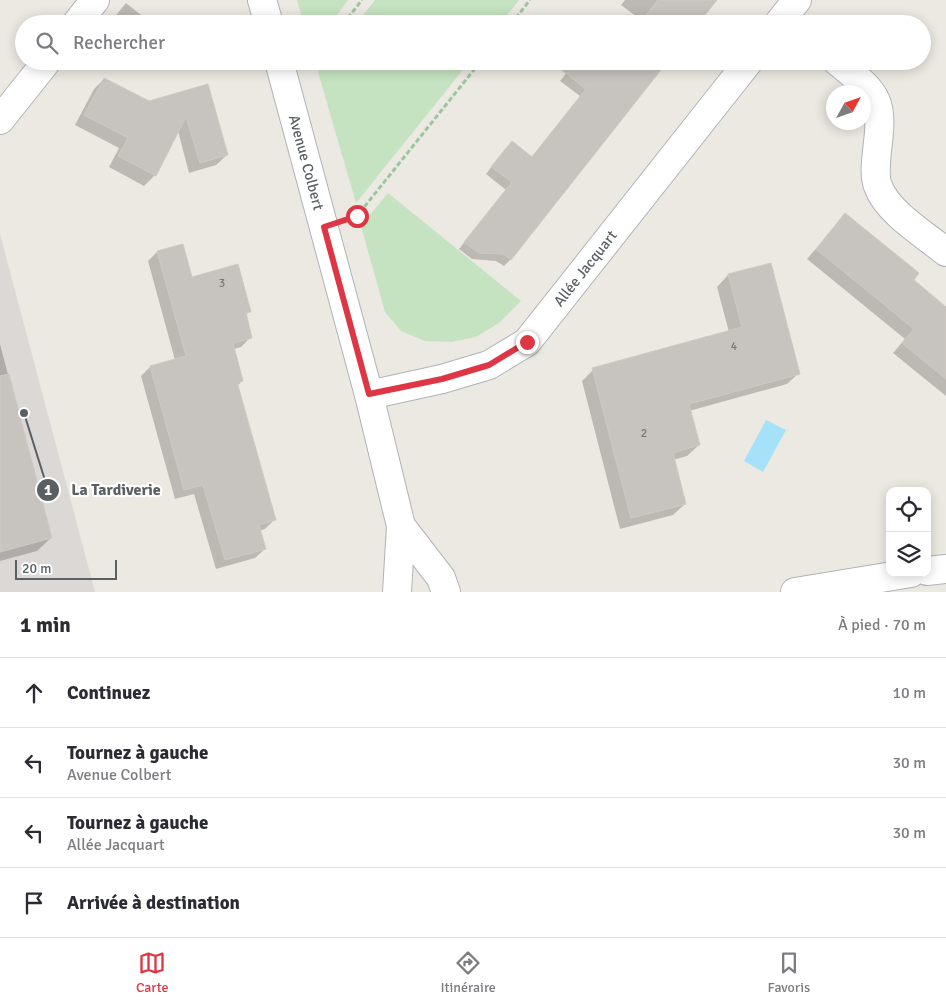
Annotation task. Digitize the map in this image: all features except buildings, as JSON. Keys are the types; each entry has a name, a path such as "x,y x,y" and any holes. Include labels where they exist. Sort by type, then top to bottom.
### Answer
{"street":[{"path":"83,15 95,0"},
{"path":"262,0 266,15"},
{"path":"0,120 39,70"},
{"name":"Avenue Colbert","path":"281,70 369,394 401,526 397,592"},
{"name":"Allée Jacquart","path":"369,394 442,379 489,365 527,342 742,70"},
{"path":"847,70 860,81 876,100 881,118 876,165 877,185 888,205 946,252"},
{"name":"Avenue Colbert","path":"401,526 444,585 465,592"},
{"path":"931,570 946,568"},
{"path":"795,592 887,577"}],"path":[{"path":"350,15 362,0"},
{"path":"518,15 530,0"},
{"path":"324,227 357,216 474,70"}],"shaded area":[{"path":"0,234 95,592 0,592"}],"green space":[{"path":"297,0 348,0 337,15 301,15"},
{"path":"375,0 519,0 507,15 363,15"},
{"path":"319,70 463,70 356,203 318,72"},
{"path":"388,193 521,301 499,323 476,337 452,342 425,341 401,331 385,312 361,226"}],"water":[{"path":"766,420 786,430 763,472 744,461"}],"place":[{"name":"La Tardiverie","path":"24,413"}],"route":[{"path":"357,216 324,227 369,394 442,379 489,365 527,342"}]}
